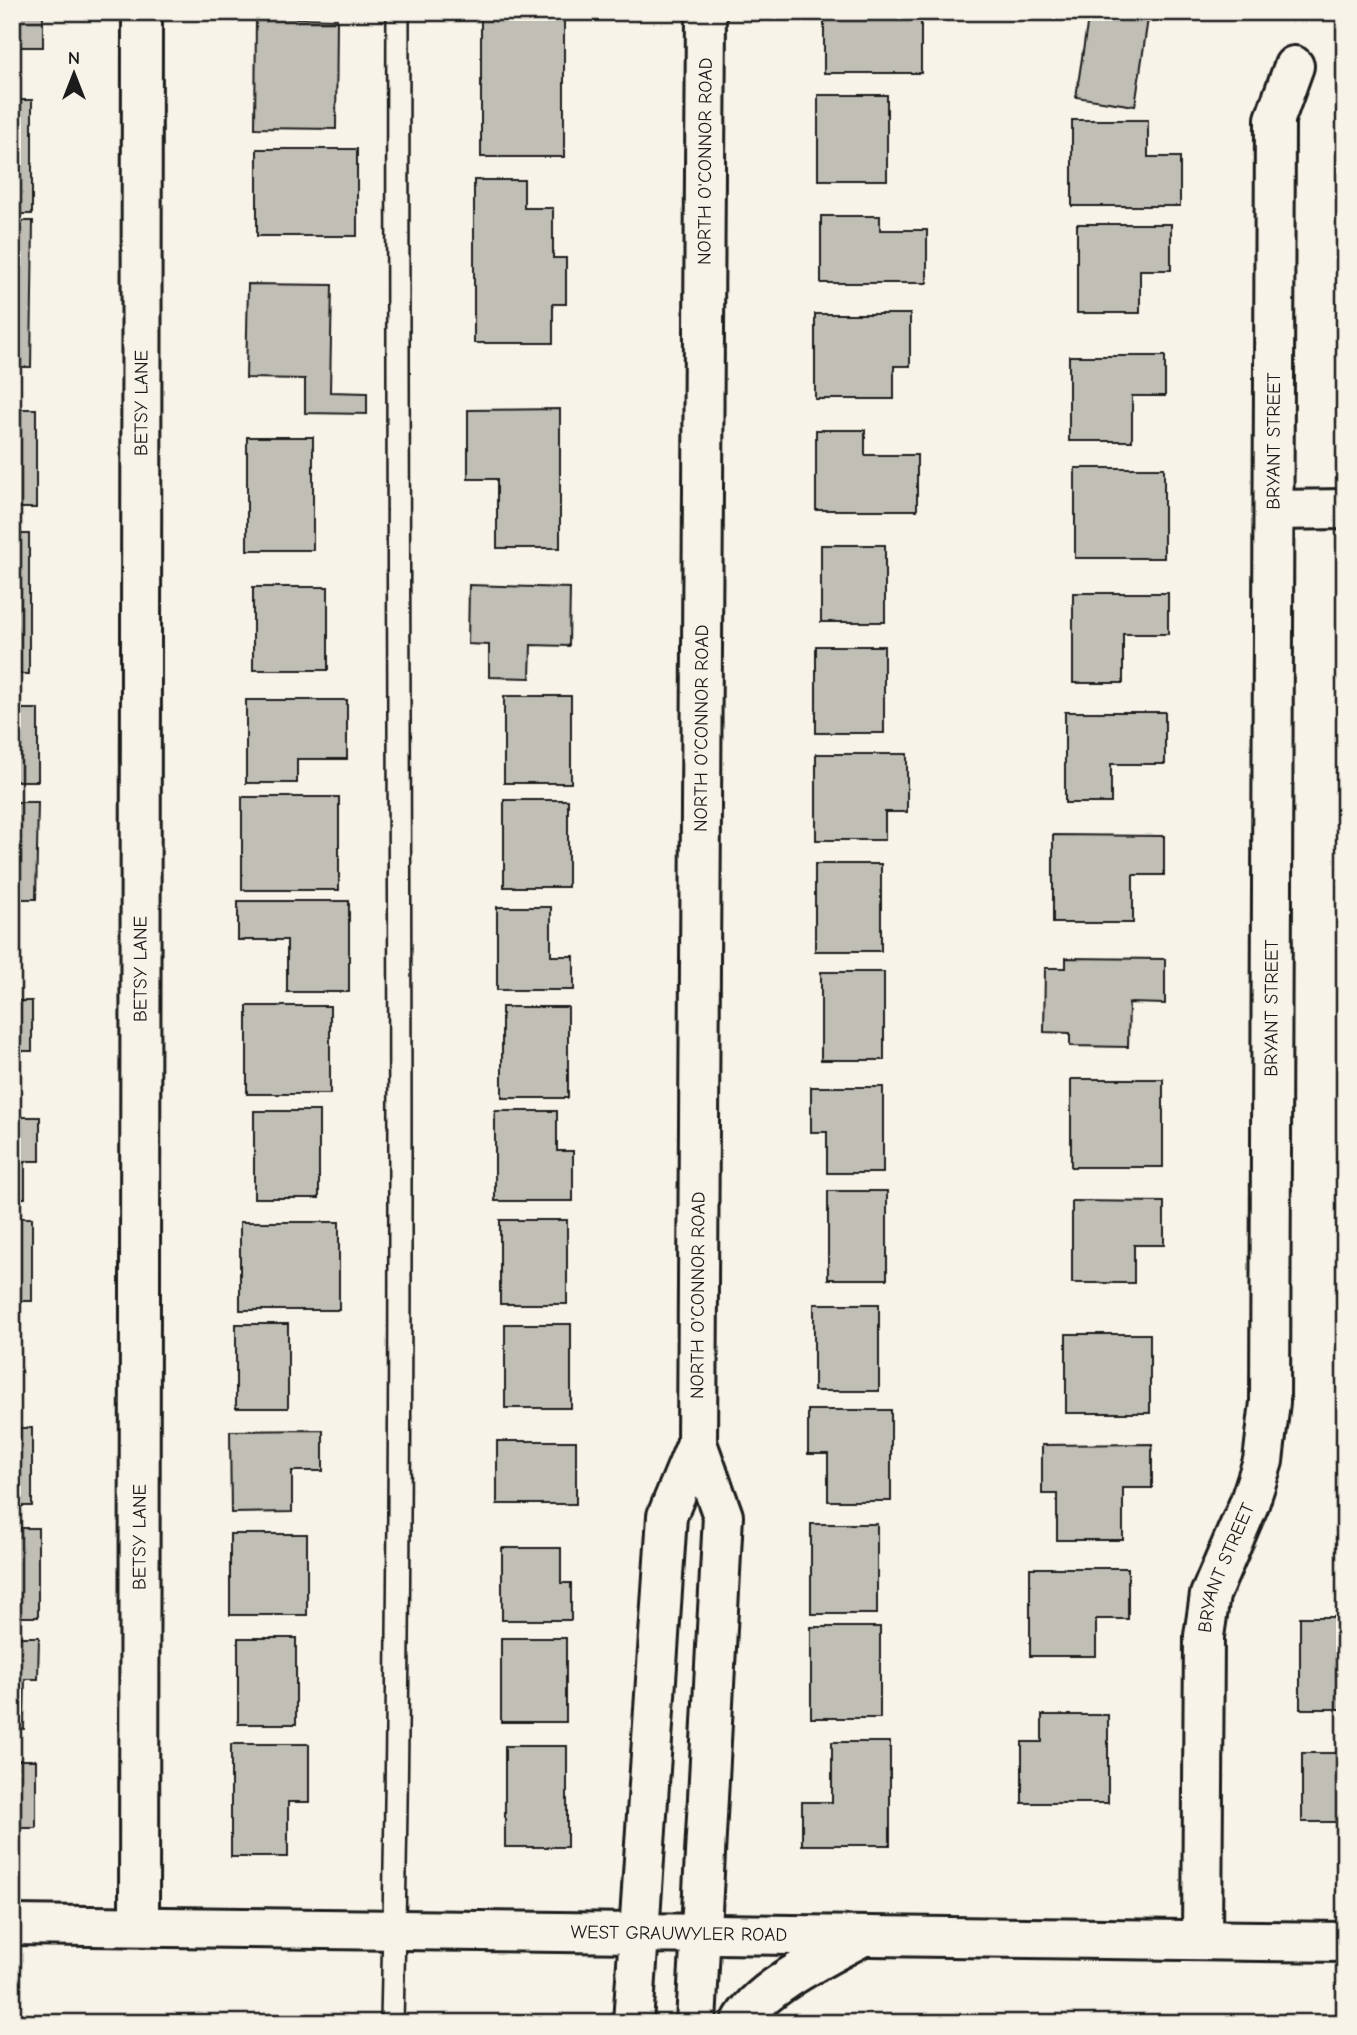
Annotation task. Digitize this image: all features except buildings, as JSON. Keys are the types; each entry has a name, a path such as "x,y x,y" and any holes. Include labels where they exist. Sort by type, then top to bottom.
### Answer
{"main road":[{"name":"BETSY LANE","path":"139,1925 142,12"},
{"name":"NORTH O'CONNOR ROAD","path":"696,2023 723,1516 697,1443 706,12"},
{"name":"BRYANT STREET","path":"1202,1940 1204,1636 1210,1595 1249,1504 1263,1461 1269,1402 1275,119 1294,65"},
{"path":"1274,510 1345,509"},
{"name":"NORTH O'CONNOR ROAD","path":"633,2023 667,1516 697,1443"},
{"name":"WEST GRAUWYLER ROAD","path":"12,1925 1345,1942"},
{"path":"741,2023 746,2012 796,1973 865,1935"}],"lane":[{"path":"392,2023 400,1255 397,854 398,12"}]}
